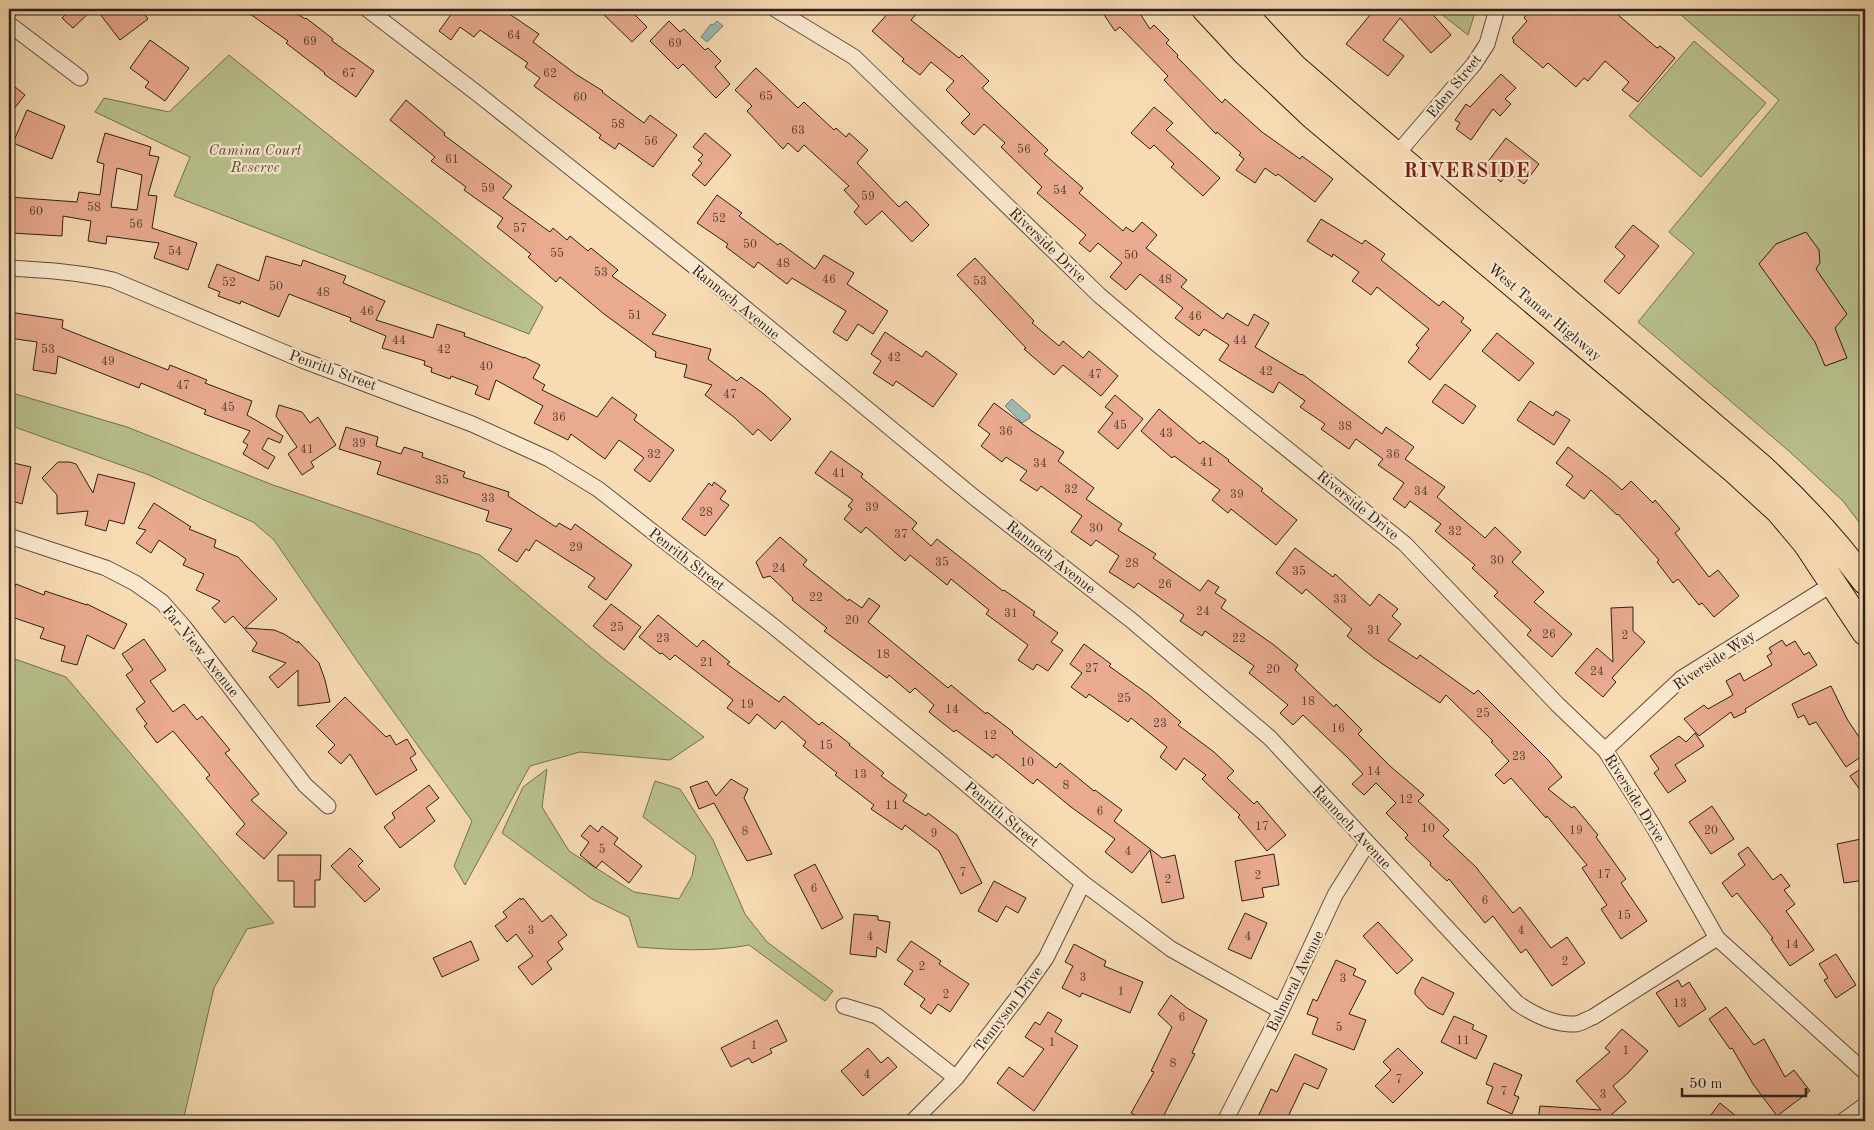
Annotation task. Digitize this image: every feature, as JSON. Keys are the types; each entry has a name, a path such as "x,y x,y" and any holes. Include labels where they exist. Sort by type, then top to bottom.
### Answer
{"highway":[{"name":"West Tamar Highway","path":"1205,9 1244,51 1313,116 1740,475 1779,511 1806,543 1865,632"},
{"name":"West Tamar Highway","path":"1240,9 1294,67 1797,500 1836,543 1865,581"}],"street":[{"name":"Rannoch Avenue","path":"368,9 478,94 697,269 975,498 1132,620 1270,738 1517,1003 1531,1014 1549,1020 1576,1024 1593,1017 1717,938"},
{"name":"Riverside Drive","path":"775,9 854,57 1100,295 1158,345 1406,544 1557,704 1605,750 1652,824 1717,938 1865,1072"},
{"name":"Eden Street","path":"1396,155 1474,64 1487,44 1497,9"},
{"path":"9,24 80,78"},
{"name":"Penrith Street","path":"9,268 52,270 113,280 302,360 472,424 550,459 598,489 766,620 960,779 1083,883 1171,949 1281,1011"},
{"name":"Far View Avenue","path":"9,536 106,568 135,583 162,602 184,626 305,785 328,806"},
{"name":"Riverside Way","path":"1605,750 1682,678 1834,583"},
{"name":"Balmoral Avenue","path":"1225,1121 1281,1011 1335,895 1368,844"},
{"name":"Tennyson Drive","path":"913,1121 956,1078 1046,958 1083,883"},
{"path":"844,1006 877,1016 956,1078"},
{"path":"1843,1121 1865,1105"}],"green space":[{"path":"1435,9 1476,9 1468,35"},
{"path":"1686,9 1865,9 1865,530 1843,501 1790,452 1638,322 1694,253 1669,232 1779,100 1681,15"},
{"path":"1694,41 1766,103 1701,177 1629,116"},
{"name":"Camina Court Reserve","path":"229,55 543,307 529,334 174,196 190,157 95,112 104,98 169,112"},
{"path":"9,392 127,427 273,485 480,555 603,658 704,737 670,760 580,752 530,766 465,885 454,866 472,821 360,665 274,540 253,522 149,475 9,425"},
{"path":"9,657 66,677 274,923 247,929 214,988 183,1121 9,1121"},
{"path":"547,769 542,807 569,851 634,892 679,899 692,876 696,856 643,817 655,781 680,789 713,840 745,914 767,942 833,991 825,1001 749,945 694,950 638,947 629,917 592,899 502,833 523,787"}],"water":[{"path":"717,21 723,26 707,42 701,37 711,24 713,25"},
{"path":"1012,399 1030,415 1030,418 1022,423 1005,406"}],"building":[{"path":"71,9 93,9 73,28 62,18"},
{"path":"96,9 141,9 148,19 120,40"},
{"path":"243,9 290,9 306,18 333,39 332,41 374,71 356,97 286,43 288,41"},
{"path":"455,9 502,9 539,34 533,42 577,75 603,91 644,123 650,115 677,135 653,167 619,143 615,149 599,138 601,135 534,86 540,78 525,67 528,63 480,30 474,37 460,27 451,40 439,31"},
{"path":"598,9 629,9 647,27 632,42"},
{"path":"892,9 921,9 911,20 959,58 962,55 989,81 982,88 1048,150 1044,154 1083,188 1079,193 1123,231 1126,227 1133,232 1142,222 1157,235 1146,248 1187,280 1181,287 1223,319 1227,313 1248,326 1254,314 1269,323 1255,347 1302,374 1382,434 1386,427 1414,447 1405,459 1445,487 1437,497 1485,538 1495,527 1521,552 1512,562 1544,592 1534,602 1572,634 1552,657 1527,635 1531,630 1494,596 1498,592 1472,568 1475,565 1435,531 1441,524 1410,501 1405,508 1393,499 1404,483 1378,465 1383,459 1356,439 1349,449 1321,429 1325,424 1300,407 1305,401 1279,382 1273,393 1219,360 1229,345 1204,329 1199,336 1175,318 1183,308 1140,274 1126,290 1110,277 1122,263 1098,243 1090,252 1079,243 1086,235 1037,193 1042,187 1001,147 1005,143 984,124 974,135 961,123 970,114 946,90 954,81 931,62 920,75 902,61 904,59 872,31"},
{"path":"1100,9 1137,9 1150,29 1154,25 1169,40 1166,43 1178,55 1177,57 1222,103 1225,99 1262,132 1300,159 1302,156 1333,179 1315,202 1278,174 1276,176 1265,168 1255,183 1236,170 1244,159 1239,155 1241,153 1217,132 1216,134 1164,80 1168,76 1120,27 1115,31"},
{"path":"1375,9 1428,9 1451,35 1431,53 1400,18 1383,40 1404,56 1388,76 1346,44"},
{"path":"1531,9 1611,9 1657,48 1660,46 1675,58 1638,102 1622,90 1629,82 1605,61 1588,81 1584,78 1576,87 1548,63 1543,68 1513,42 1512,38 1527,21 1524,18"},
{"path":"669,21 680,32 684,29 705,50 708,48 721,61 715,67 730,84 716,98 683,64 678,69 650,41"},
{"path":"150,40 189,68 165,101 145,87 149,82 130,68"},
{"path":"756,68 798,108 804,102 834,130 836,128 846,137 849,133 868,150 857,163 899,207 906,201 929,225 912,242 882,211 866,225 854,212 859,206 844,190 849,186 804,145 798,152 788,143 783,149 747,111 752,106 735,90"},
{"path":"1501,74 1516,88 1505,99 1511,104 1500,116 1493,109 1471,140 1456,129 1460,123 1455,120 1466,104 1470,107"},
{"path":"9,82 25,95 9,115"},
{"path":"406,100 445,133 444,135 512,186 503,198 550,232 553,228 567,240 570,236 588,251 591,248 618,270 612,276 666,315 652,334 711,349 708,359 737,381 741,377 764,394 791,419 771,441 758,429 753,435 735,418 705,395 712,385 684,377 687,365 655,357 656,352 604,314 560,277 556,282 528,257 531,254 497,227 503,218 464,190 466,187 431,161 435,157 390,120"},
{"path":"1154,107 1173,123 1166,130 1220,178 1203,196 1171,167 1174,164 1154,145 1150,149 1131,133"},
{"path":"27,110 65,126 52,159 13,143"},
{"path":"105,133 151,147 149,155 159,157 148,195 157,196 152,228 197,243 188,270 154,258 159,243 107,236 106,244 88,241 91,221 63,216 62,236 12,233 12,222 9,221 9,197 77,202 79,192 100,195 104,164 97,162","holes":["117,168 142,175 137,210 111,207"]},
{"path":"705,133 731,155 705,186 692,175 702,163 698,160 703,155 693,147"},
{"path":"1506,138 1539,164 1524,184 1508,172 1501,182 1483,168"},
{"path":"717,195 742,213 739,216 815,269 824,255 854,273 847,284 888,311 873,334 858,324 847,341 833,332 846,311 792,278 787,284 758,262 754,268 726,247 728,244 697,223"},
{"path":"1321,219 1362,244 1365,240 1385,254 1381,260 1439,306 1443,301 1464,318 1461,322 1471,330 1430,380 1408,362 1419,348 1416,345 1429,329 1377,287 1371,295 1352,281 1359,272 1333,254 1332,257 1307,241"},
{"path":"1633,225 1659,246 1619,294 1604,281 1625,256 1615,247"},
{"path":"1806,232 1819,250 1820,263 1816,269 1847,314 1835,328 1847,358 1825,366 1815,342 1759,264 1776,244"},
{"path":"266,256 301,266 303,260 346,276 343,283 385,301 376,320 433,338 437,324 465,333 464,336 524,357 540,365 533,378 545,385 542,390 597,417 612,397 637,415 634,420 674,450 650,482 634,470 644,458 619,440 605,459 571,434 568,440 534,423 543,406 496,380 489,400 475,394 478,386 451,376 450,379 431,372 432,368 424,365 425,361 382,348 386,336 350,321 351,318 289,294 279,317 241,301 240,304 218,296 220,292 208,287 217,264 259,281"},
{"path":"975,258 1034,321 1032,323 1059,346 1063,341 1083,358 1089,351 1118,376 1101,396 1063,365 1054,375 1024,349 1026,348 957,275"},
{"path":"9,312 63,320 62,328 168,370 170,365 207,380 205,383 252,401 247,415 283,436 280,443 268,438 262,449 275,457 268,469 243,454 248,445 243,442 250,431 204,414 206,410 141,383 139,388 58,356 56,374 33,370 37,342 9,338"},
{"path":"885,332 922,357 926,351 957,374 933,407 896,381 893,386 873,373 881,361 871,354"},
{"path":"1497,333 1534,363 1519,381 1482,351"},
{"path":"1445,384 1476,406 1463,424 1432,402"},
{"path":"1115,395 1143,419 1118,449 1098,432 1113,413 1105,407"},
{"path":"1530,401 1553,416 1556,411 1570,420 1554,445 1517,420"},
{"path":"994,403 1064,452 1058,461 1094,488 1086,499 1122,524 1118,530 1156,554 1153,558 1200,591 1208,580 1219,587 1215,593 1226,600 1221,608 1274,645 1298,665 1295,670 1334,707 1336,704 1362,730 1358,734 1390,766 1424,795 1418,801 1449,830 1443,836 1478,869 1513,913 1520,907 1551,948 1567,937 1585,963 1552,986 1526,949 1521,953 1493,916 1485,923 1449,879 1447,881 1405,838 1408,835 1386,813 1396,803 1376,783 1364,795 1352,784 1363,774 1348,758 1303,715 1293,725 1280,713 1288,705 1249,673 1254,666 1205,631 1202,636 1180,621 1184,615 1138,583 1134,588 1109,572 1119,556 1096,540 1091,546 1071,532 1082,516 1041,486 1037,491 1020,480 1027,471 1006,457 1002,462 981,446 990,434 978,425"},
{"path":"279,405 302,412 310,423 318,417 336,445 311,462 314,467 302,475 288,454 297,447 276,416"},
{"path":"1159,409 1200,444 1203,441 1229,460 1263,489 1261,491 1297,520 1276,545 1231,509 1228,513 1212,500 1220,490 1174,456 1172,458 1141,431"},
{"path":"346,427 378,437 376,446 401,454 404,447 423,453 422,457 465,472 463,477 509,492 508,496 556,527 559,523 571,530 575,524 632,565 606,600 588,587 595,578 536,540 529,551 526,549 517,562 498,550 512,529 486,521 489,511 377,474 381,462 339,449"},
{"path":"1568,447 1622,490 1631,481 1653,503 1655,500 1680,529 1675,533 1709,577 1718,570 1739,596 1714,617 1702,603 1699,605 1678,579 1673,583 1657,562 1659,560 1618,514 1591,490 1584,499 1566,485 1573,476 1556,463"},
{"path":"831,451 863,474 861,477 917,523 912,529 931,546 937,539 1003,591 1035,612 1033,615 1058,633 1051,642 1063,650 1048,671 1037,664 1033,670 1018,660 1028,645 986,614 989,610 951,579 947,585 910,555 905,561 866,527 861,533 844,519 852,509 848,506 853,500 815,473"},
{"path":"9,462 31,467 22,504 9,500"},
{"path":"58,462 76,464 93,493 98,474 135,483 124,524 109,520 106,531 85,525 88,511 57,514 57,495 42,478"},
{"path":"714,482 726,491 720,499 729,505 705,536 682,519 709,483 712,486"},
{"path":"154,503 191,527 189,529 216,540 214,547 238,557 277,599 245,628 274,630 298,643 298,641 319,663 330,702 298,706 298,670 278,688 269,677 286,663 252,651 257,643 233,616 225,623 212,608 220,601 196,590 204,574 183,565 186,559 159,540 151,553 136,543 146,530 138,528"},
{"path":"780,537 807,560 803,565 848,601 849,599 862,608 869,598 880,606 868,622 948,688 951,685 986,714 987,712 1013,732 1056,768 1060,763 1094,791 1122,810 1114,821 1162,858 1175,855 1184,898 1162,903 1150,850 1132,873 1105,852 1115,839 1037,779 1033,784 996,754 993,758 956,730 954,732 929,712 934,705 915,688 910,693 889,675 887,678 824,631 827,628 792,600 793,598 770,576 763,578 756,562"},
{"path":"1295,548 1333,577 1335,574 1370,606 1379,594 1398,609 1392,616 1401,624 1388,640 1417,659 1420,655 1474,694 1478,690 1549,761 1562,777 1548,789 1572,808 1574,806 1598,835 1596,837 1626,879 1621,883 1647,921 1621,939 1601,909 1607,905 1582,868 1587,865 1547,816 1546,818 1511,778 1504,784 1495,775 1509,761 1491,742 1493,741 1446,695 1440,703 1374,658 1347,636 1352,629 1306,589 1302,594 1276,573"},
{"path":"16,584 44,595 45,591 87,604 127,624 114,649 87,635 77,665 61,661 65,646 40,638 44,628 9,616 9,587 14,589"},
{"path":"611,604 641,627 624,650 593,626"},
{"path":"1633,607 1633,631 1645,642 1612,678 1616,682 1603,697 1575,673 1597,648 1613,662 1611,608"},
{"path":"658,615 697,647 703,640 730,662 727,664 779,702 784,696 819,725 822,722 850,744 884,773 881,776 907,795 903,801 926,816 928,813 957,835 982,883 961,894 939,851 905,825 902,830 871,809 874,805 835,775 837,773 803,746 806,742 782,721 775,729 757,714 749,724 727,708 733,700 675,655 670,660 639,637"},
{"path":"144,639 166,670 150,681 173,712 184,704 197,720 202,716 230,750 225,753 259,794 251,800 287,833 264,859 236,834 245,824 206,778 210,775 173,731 157,743 144,726 147,724 136,709 145,702 126,675 133,670 122,654"},
{"path":"1782,640 1786,646 1795,641 1804,655 1809,652 1817,665 1745,709 1746,712 1734,718 1731,712 1699,736 1684,719 1704,705 1708,709 1733,695 1726,681 1740,673 1744,681 1772,665 1767,656 1772,653 1769,648"},
{"path":"1084,644 1111,664 1109,666 1148,694 1181,722 1178,725 1214,752 1234,771 1227,778 1254,804 1257,801 1286,835 1267,851 1238,817 1240,815 1202,779 1206,775 1184,758 1176,770 1160,757 1167,747 1131,718 1128,722 1089,694 1086,698 1071,687 1082,673 1070,664"},
{"path":"1831,686 1847,719 1865,746 1865,754 1846,767 1816,722 1809,725 1804,715 1798,718 1792,704"},
{"path":"345,697 386,737 390,735 396,745 407,739 416,754 410,758 417,770 376,795 350,754 341,764 328,752 335,745 316,726"},
{"path":"1695,733 1704,746 1675,765 1686,781 1668,793 1654,773 1659,769 1650,756 1679,736 1686,742"},
{"path":"1865,766 1865,797 1850,776"},
{"path":"731,779 748,789 744,798 772,854 747,861 714,803 699,809 690,787 707,781 716,796"},
{"path":"429,785 439,798 426,808 435,821 400,848 384,827 395,818 392,813"},
{"path":"1712,806 1734,839 1711,854 1689,822"},
{"path":"590,825 598,832 602,826 618,838 614,844 642,866 629,883 602,861 596,868 580,855 589,842 581,836"},
{"path":"1861,839 1865,863 1865,880 1844,883 1837,844"},
{"path":"1748,847 1773,880 1781,874 1790,886 1784,890 1795,904 1786,911 1814,950 1790,966 1771,939 1773,938 1737,893 1732,897 1722,883 1745,865 1738,854"},
{"path":"350,848 363,861 358,866 380,889 365,902 331,866"},
{"path":"1274,854 1279,885 1262,888 1264,897 1242,901 1235,861"},
{"path":"278,855 321,855 320,880 315,880 315,907 294,907 294,881 278,881"},
{"path":"815,864 843,918 822,929 794,875"},
{"path":"994,881 1026,898 1018,913 1006,906 997,922 978,911"},
{"path":"520,898 521,900 523,898 542,922 551,915 567,935 558,942 563,949 547,962 552,969 532,985 518,967 533,956 516,934 507,942 495,926 507,917 503,912"},
{"path":"1245,913 1267,923 1251,959 1228,949"},
{"path":"854,914 878,916 878,920 890,922 886,953 877,947 876,957 850,954"},
{"path":"1378,922 1413,960 1397,974 1363,936"},
{"path":"471,941 479,960 442,977 433,958"},
{"path":"911,941 941,961 939,964 969,984 950,1012 938,1004 931,1014 920,1006 925,999 904,984 913,971 897,960"},
{"path":"1074,944 1106,961 1104,966 1143,982 1130,1013 1082,993 1080,997 1062,988 1073,966 1065,962"},
{"path":"1836,954 1856,985 1836,998 1824,980 1828,978 1819,964"},
{"path":"1336,960 1356,969 1353,975 1366,981 1349,1014 1366,1020 1354,1050 1312,1034 1318,1018 1307,1014 1313,999 1317,1001"},
{"path":"1422,977 1454,993 1443,1015 1428,1008 1415,994 1415,990"},
{"path":"1678,980 1682,987 1689,982 1706,1009 1679,1027 1656,993"},
{"path":"1171,995 1187,1008 1207,1020 1192,1053 1195,1054 1161,1121 1146,1121 1131,1113 1154,1072 1151,1071 1172,1027 1158,1014"},
{"path":"1726,1007 1754,1045 1764,1039 1785,1077 1794,1070 1810,1091 1777,1116 1753,1084 1732,1048 1730,1049 1709,1019"},
{"path":"1048,1012 1062,1020 1055,1032 1078,1046 1034,1111 997,1083 1009,1067 1023,1077 1044,1049 1025,1037 1035,1022 1040,1025"},
{"path":"1454,1016 1474,1025 1472,1029 1487,1036 1476,1059 1441,1042"},
{"path":"777,1020 787,1041 770,1049 772,1053 752,1063 749,1058 731,1067 721,1048"},
{"path":"1622,1029 1648,1051 1613,1086 1626,1102 1612,1114 1611,1121 1538,1121 1540,1106 1601,1110 1576,1081 1610,1052 1605,1048"},
{"path":"868,1048 881,1063 888,1057 897,1067 863,1096 841,1071"},
{"path":"1398,1048 1423,1073 1393,1103 1375,1086 1391,1070 1383,1062"},
{"path":"1295,1054 1327,1069 1318,1089 1304,1083 1286,1121 1256,1121 1271,1089 1277,1092"},
{"path":"1494,1063 1522,1075 1514,1095 1519,1097 1512,1114 1487,1103 1493,1087 1486,1084"},
{"path":"1720,1103 1742,1121 1706,1121"}],"district":[{"name":"RIVERSIDE","path":"1467,170"}]}
